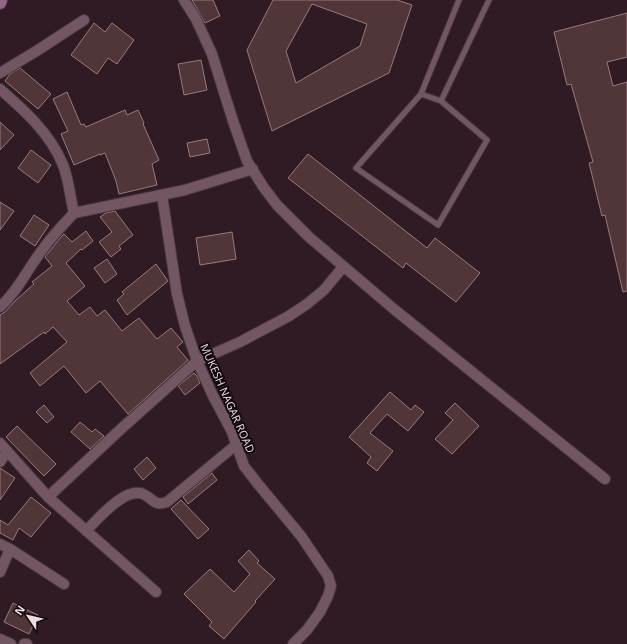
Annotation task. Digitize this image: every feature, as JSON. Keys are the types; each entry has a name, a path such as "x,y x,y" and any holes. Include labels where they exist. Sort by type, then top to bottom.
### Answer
{"street":[{"path":"184,0 205,37 219,74 247,161 277,205 309,237 394,310 605,479"},
{"path":"0,73 84,20"},
{"path":"0,89 23,109 39,126 53,146 63,165 74,213"},
{"path":"0,307 19,286 29,268 44,248 74,213 186,190 253,169"},
{"name":"MUKESH NAGAR ROAD","path":"167,194 176,294 197,361 232,432 244,466 302,536 328,576 331,586 320,612 307,630 293,644"},
{"path":"48,497 197,361 240,342 289,316 324,290 343,267"},
{"path":"0,443 48,497 156,592"},
{"path":"86,531 117,502 133,494 140,493 145,495 156,504 168,502 237,444"},
{"path":"0,462 7,451"},
{"path":"0,544 64,584"},
{"path":"0,572 10,550"},
{"path":"0,639 11,644"}],"lane":[{"path":"421,94 441,101 487,140 438,225 356,168 421,94 459,0"},
{"path":"441,101 489,0"}],"building":[{"path":"192,0 213,0 220,16 205,23"},
{"path":"273,0 397,0 412,5 389,73 272,131 247,50","holes":["312,4 367,24 360,46 296,83 286,51"]},
{"path":"627,13 627,57 607,62 613,86 627,82 627,291 623,292 605,215 602,216 589,163 593,162 571,84 567,85 554,32"},
{"path":"94,23 105,32 112,23 134,40 117,64 108,58 97,74 71,55"},
{"path":"201,60 207,90 184,95 178,64"},
{"path":"20,68 51,94 38,109 5,81 10,74"},
{"path":"67,92 81,125 84,124 86,127 125,110 127,115 138,110 159,160 152,164 157,185 119,194 116,181 105,153 74,165 61,134 68,131 53,99"},
{"path":"0,122 14,135 0,150"},
{"path":"207,139 210,153 190,157 187,143"},
{"path":"31,150 51,165 38,183 18,168"},
{"path":"308,154 427,248 435,238 480,273 456,302 406,263 403,268 288,178"},
{"path":"0,202 14,211 0,230"},
{"path":"115,211 133,235 119,246 121,249 111,257 99,242 112,232 100,217 106,213"},
{"path":"34,215 49,225 35,246 20,236"},
{"path":"86,231 93,241 82,250 81,249 66,263 85,286 67,301 79,315 90,307 97,316 105,310 122,331 139,318 157,339 171,328 183,342 177,347 188,360 128,414 100,381 86,393 64,366 40,386 30,373 67,342 53,327 0,364 0,315 34,284 32,282 52,266 45,257 64,234 72,242"},
{"path":"232,232 236,259 200,265 196,238"},
{"path":"107,259 117,274 105,283 94,268"},
{"path":"156,264 168,281 127,315 117,300 124,294 122,292"},
{"path":"194,373 200,383 185,395 178,386"},
{"path":"390,392 411,410 415,405 424,412 408,431 387,414 370,433 393,451 377,471 367,463 371,457 349,437"},
{"path":"455,403 479,426 452,454 435,439 453,420 445,413"},
{"path":"44,405 54,417 47,423 36,412"},
{"path":"80,422 92,432 95,429 104,436 90,449 71,432"},
{"path":"17,426 56,464 44,476 6,437"},
{"path":"147,457 156,468 143,480 134,469"},
{"path":"0,468 15,478 0,500"},
{"path":"212,473 217,480 188,504 183,497"},
{"path":"31,497 51,513 31,537 19,528 13,540 0,533 0,520 8,525"},
{"path":"181,500 209,529 198,539 171,509"},
{"path":"249,550 259,561 257,563 275,579 224,639 209,626 212,622 184,594 210,569 234,592 250,574 238,561"},
{"path":"13,603 38,615 29,634 4,622"}]}
